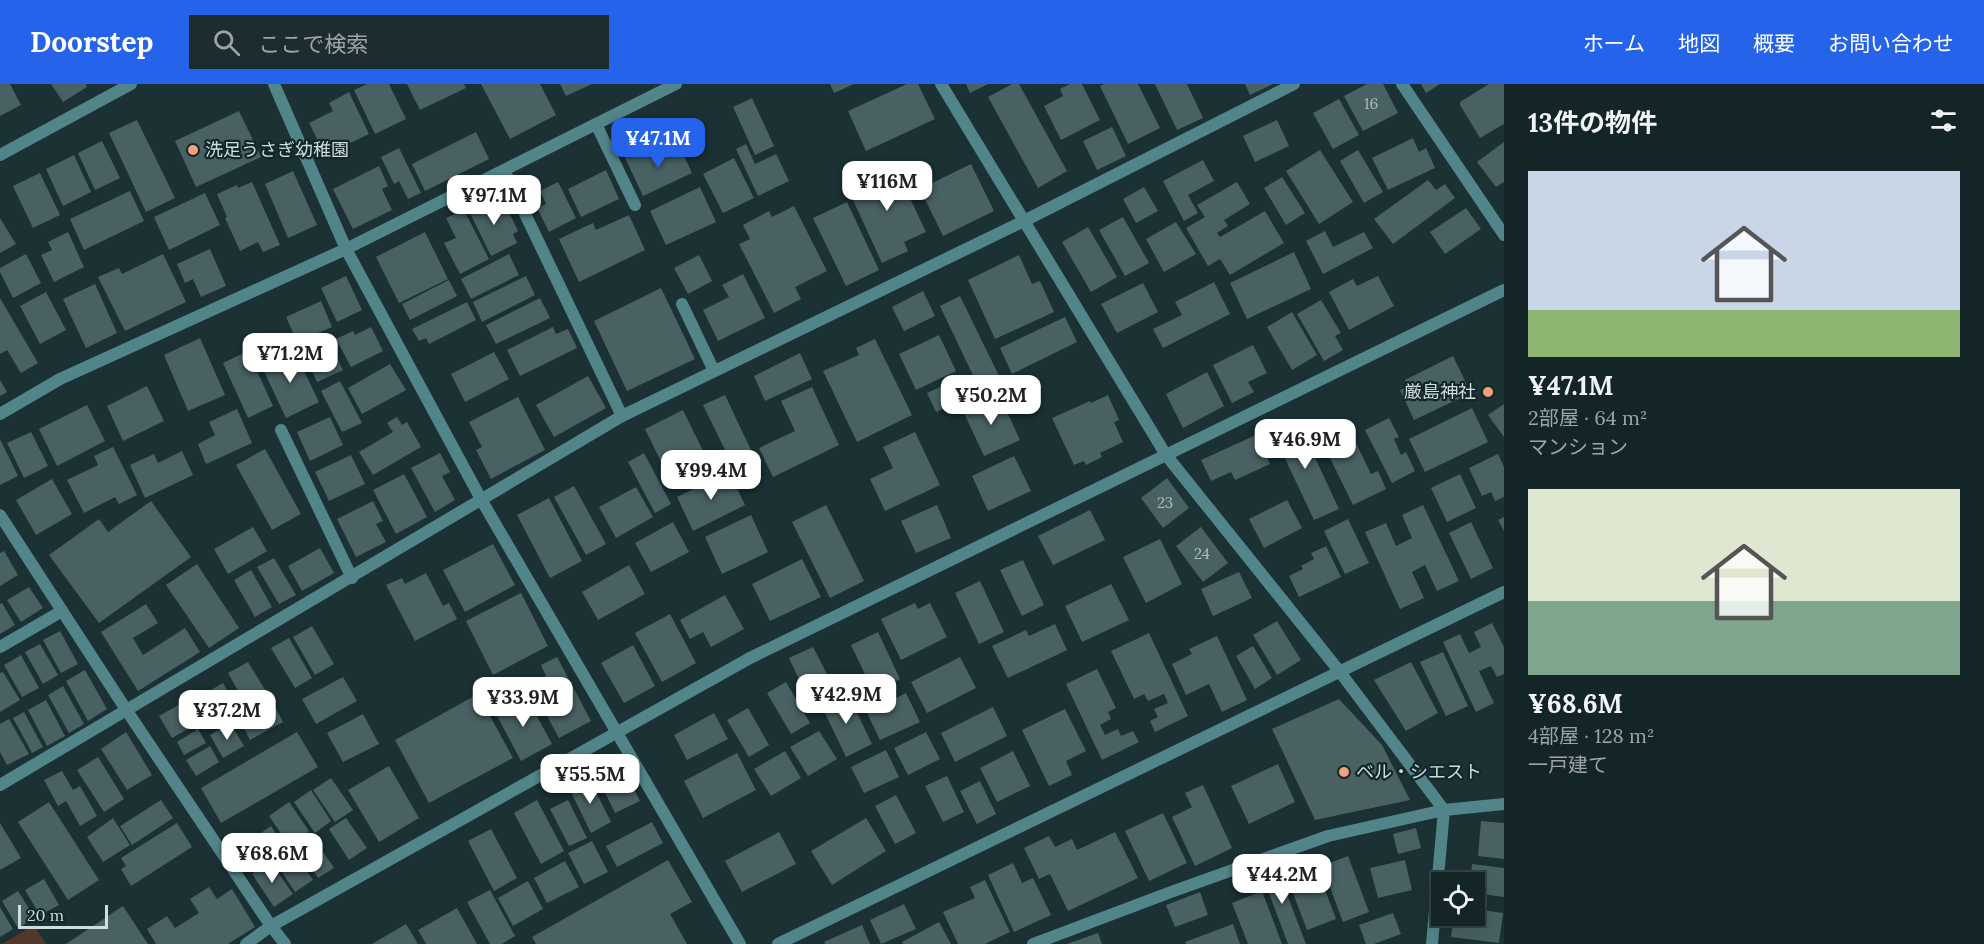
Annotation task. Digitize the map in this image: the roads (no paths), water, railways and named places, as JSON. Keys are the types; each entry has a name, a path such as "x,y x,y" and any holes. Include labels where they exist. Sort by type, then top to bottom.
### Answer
{"street":[{"path":"0,155 131,84"},
{"path":"274,84 346,249 482,501 740,944"},
{"path":"0,414 60,379 346,249 676,84"},
{"path":"941,84 1166,454 1340,672 1444,810 1432,944"},
{"path":"0,785 622,416 1024,221 1294,84"},
{"path":"1402,84 1504,236"},
{"path":"596,124 635,205"},
{"path":"504,170 622,416"},
{"path":"246,944 271,926 750,658 1504,290"},
{"path":"682,304 714,371"},
{"path":"281,430 352,578"},
{"path":"0,515 127,711 285,944"},
{"path":"778,944 1504,592"},
{"path":"0,647 62,611"},
{"path":"1033,944 1328,836 1444,810 1504,804"}],"place":[{"name":"洗足うさぎ幼稚園","path":"193,150"},
{"name":"厳島神社","path":"1488,392"},
{"name":"ベル・シエスト","path":"1344,772"}]}
